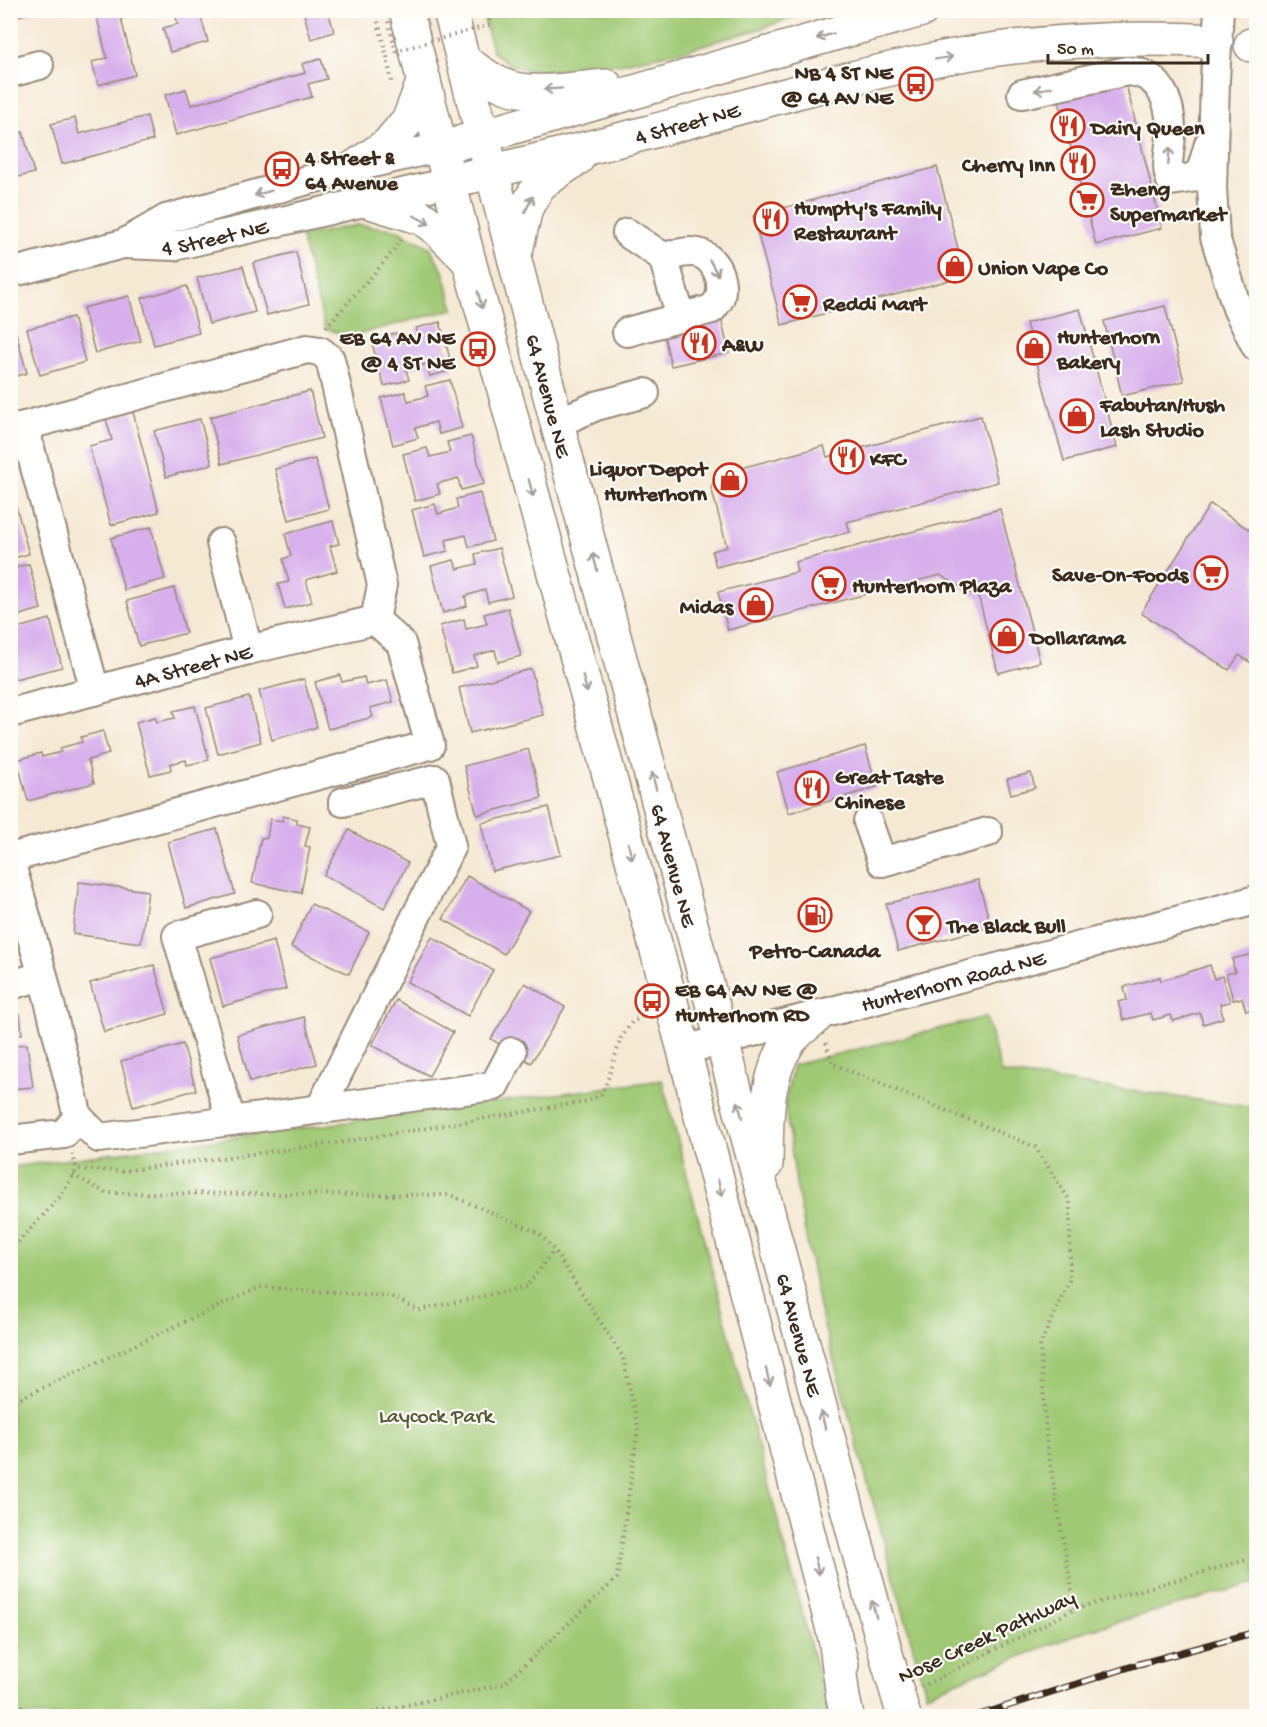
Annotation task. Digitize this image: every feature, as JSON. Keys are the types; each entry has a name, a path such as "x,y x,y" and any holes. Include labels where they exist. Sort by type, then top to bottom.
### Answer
{"main road":[{"name":"64 Avenue NE","path":"406,10 469,261 684,1050 835,1636 849,1707"},
{"name":"64 Avenue NE","path":"450,10 557,423 889,1665 911,1702"},
{"name":"4 Street NE","path":"441,147 922,10"},
{"name":"4 Street NE","path":"450,182 593,148 805,90 931,61 1011,48 1144,38 1218,26"},
{"path":"463,60 494,81 525,91 674,81"},
{"path":"355,167 388,144 409,119 424,80"},
{"path":"514,260 525,208 539,185 593,148"},
{"path":"367,201 422,218 438,230 469,261"},
{"path":"766,1205 770,1086 781,1056 790,1040 817,1017"}],"street":[{"name":"4 Street NE","path":"1218,26 1254,45"},
{"path":"1218,26 1212,188 1215,237 1236,308 1257,346"},
{"path":"10,73 39,65"},
{"path":"1022,94 1127,71 1135,71 1156,80 1165,99 1171,127 1168,173 1171,181 1191,178 1201,172 1213,130"},
{"name":"4 Street NE","path":"10,273 123,244 166,219 355,167 441,147"},
{"name":"4 Street NE","path":"123,244 174,246 450,182"},
{"path":"627,233 663,257 681,318"},
{"path":"627,332 712,309 720,298 721,282 713,262 704,255 693,252 663,257"},
{"path":"95,691 17,428 307,349 320,351 330,358 382,585 375,620 401,643 430,745 10,859 43,976 78,1117 99,1138 494,1086 513,1052"},
{"path":"557,423 596,406 645,393"},
{"path":"221,543 248,650"},
{"name":"4A Street NE","path":"10,713 248,650 375,620"},
{"path":"320,1109 451,846 435,778 343,802"},
{"path":"868,822 882,862 988,832"},
{"name":"Hunterhorn Road NE","path":"684,1050 1257,900"},
{"path":"231,1121 177,936 257,914"},
{"path":"10,985 43,976"},
{"path":"10,1140 64,1134 78,1117"}],"path":[{"path":"375,10 387,57"},
{"path":"385,10 396,51 490,26 487,10"},
{"path":"496,10 498,22"},
{"path":"320,351 325,328 386,260 403,237"},
{"path":"817,1017 833,1065 1035,1148 1070,1201 1071,1279 1040,1345 1047,1446 1075,1609"},
{"path":"10,1251 60,1197 77,1169"},
{"path":"73,1175 106,1193 450,1195 539,1233 554,1250 623,1357 638,1428 617,1578 504,1683 356,1716"},
{"path":"10,1403 260,1287 390,1296 419,1310 526,1287 554,1250"},
{"name":"Nose Creek Pathway","path":"911,1702 928,1684 1075,1609 1257,1557"},
{"path":"10,1684 26,1716"}],"green space":[{"path":"482,10 810,11 760,29 686,50 619,64 536,72 510,65 493,52"},
{"path":"357,225 394,229 430,247 443,271 454,309 348,337 325,328 301,236"},
{"path":"986,1017 1001,1073 1256,1108 1256,1583 1082,1632 926,1694 819,1307 797,1189 785,1103 793,1065"},
{"name":"Laycock Park","path":"662,1080 829,1716 11,1716 11,1167"}],"building":[{"path":"10,10 38,10 38,11 10,18"},
{"path":"95,10 119,10 135,75 98,85 92,62 107,58"},
{"path":"174,10 199,10 208,42 170,52 163,28 178,24"},
{"path":"303,10 328,10 334,32 311,39"},
{"path":"321,59 327,79 308,84 312,97 176,135 165,95 186,89 191,105 305,73 302,64"},
{"path":"1125,80 1162,228 1096,245 1058,97"},
{"path":"147,116 153,140 62,164 51,124 75,118 79,134"},
{"path":"23,132 34,173 10,179 10,136"},
{"path":"937,167 965,276 782,325 753,216"},
{"path":"296,252 309,304 267,315 253,263"},
{"path":"243,266 255,312 209,324 197,278"},
{"path":"187,286 199,333 154,345 142,298"},
{"path":"129,296 141,341 95,353 83,308"},
{"path":"1165,306 1184,381 1122,396 1104,321"},
{"path":"1080,309 1117,447 1064,461 1026,323"},
{"path":"73,317 85,362 40,375 27,329"},
{"path":"721,318 729,353 671,366 663,331"},
{"path":"440,322 453,370 430,376 426,364 406,370 409,380 384,386 371,340 396,333 398,343 418,338 416,328"},
{"path":"14,326 27,373 10,378 10,327"},
{"path":"450,380 462,428 439,434 436,422 415,428 418,438 393,445 381,398 405,392 408,401 428,396 425,386"},
{"path":"310,391 322,438 222,464 210,417"},
{"path":"133,412 159,512 111,525 89,446 112,440 106,419"},
{"path":"981,416 998,482 847,522 850,532 716,567 712,551 727,547 711,487 718,474 824,446 827,457"},
{"path":"200,419 212,464 166,477 154,431"},
{"path":"471,436 484,484 461,490 458,478 437,484 440,494 415,501 403,454 427,448 430,457 450,452 447,442"},
{"path":"315,459 329,509 289,520 275,469"},
{"path":"10,476 17,496 10,498"},
{"path":"480,493 493,541 469,547 466,535 446,540 448,551 424,557 412,510 435,504 438,514 458,508 456,499"},
{"name":"Save-On-Foods","path":"1210,504 1256,534 1256,666 1239,655 1229,670 1141,613"},
{"path":"16,506 29,554 10,559 10,507"},
{"name":"Hunterhorn Plaza","path":"1000,509 1040,662 998,673 979,598 940,575 728,630 718,592 797,572 795,562"},
{"path":"333,521 339,544 330,546 337,571 306,580 312,602 285,609 278,584 289,582 283,559 291,556 285,534"},
{"path":"151,527 165,579 124,590 111,538"},
{"path":"499,548 512,596 488,602 485,590 465,596 467,606 443,613 431,566 454,560 457,569 477,564 475,554"},
{"path":"29,564 41,609 10,618 10,569"},
{"path":"174,588 186,633 139,646 127,601"},
{"path":"508,608 521,656 498,662 495,650 474,656 477,666 452,673 440,626 464,619 466,629 487,624 484,614"},
{"path":"50,619 62,667 15,679 10,661 10,630"},
{"path":"531,669 543,715 470,733 459,688"},
{"path":"340,675 342,682 364,677 366,685 387,680 393,702 370,708 373,717 328,729 315,682"},
{"path":"304,679 317,727 272,740 259,691"},
{"path":"249,697 261,742 218,754 206,708"},
{"path":"195,706 209,760 187,765 186,760 170,764 171,770 150,775 136,722 155,717 157,722 175,718 173,711"},
{"path":"103,731 109,754 88,760 94,783 28,801 17,760 41,753 42,757 61,752 60,748 82,742 81,737"},
{"path":"865,746 877,787 789,813 777,772"},
{"path":"528,749 542,798 477,815 464,766"},
{"path":"1031,773 1035,788 1011,794 1007,779"},
{"path":"549,807 561,855 492,871 481,823"},
{"path":"283,816 297,819 297,824 310,827 305,846 310,847 301,893 252,883 261,838 267,838 270,819 282,821"},
{"path":"217,829 235,894 186,908 168,842"},
{"path":"349,830 408,863 384,908 324,875"},
{"path":"467,876 529,911 504,954 443,919"},
{"path":"978,880 991,927 898,951 886,904"},
{"path":"79,882 148,891 141,943 73,934"},
{"path":"311,904 369,932 349,974 291,947"},
{"path":"432,937 493,970 468,1016 407,982"},
{"path":"274,941 286,989 223,1006 210,958"},
{"path":"1253,954 1256,958 1256,1009 1246,1011 1242,998 1233,1000 1226,974 1235,972 1232,959"},
{"path":"154,965 168,1014 104,1032 90,983"},
{"path":"1210,965 1214,979 1222,976 1230,1002 1220,1004 1223,1018 1203,1024 1200,1013 1173,1021 1171,1015 1153,1020 1151,1013 1123,1020 1118,1002 1127,1000 1124,987 1160,977 1161,981"},
{"path":"525,983 565,1007 531,1063 491,1039"},
{"path":"396,1000 453,1032 429,1076 372,1045"},
{"path":"20,1014 22,1034 10,1035 10,1015"},
{"path":"304,1017 317,1064 250,1082 237,1035"},
{"path":"27,1044 33,1087 10,1089 10,1046"},
{"path":"183,1044 196,1090 133,1107 121,1061"}],"railway":[{"path":"976,1716 1139,1664 1256,1632"}],"place":[{"name":"NB 4 ST NE @ 64 AV NE","path":"916,84"},
{"name":"Dairy Queen","path":"1068,126"},
{"name":"Cherry Inn","path":"1078,163"},
{"name":"4 Street & 64 Avenue","path":"282,169"},
{"name":"Zheng Supermarket","path":"1087,200"},
{"name":"Humpty's Family Restaurant","path":"771,219"},
{"name":"Union Vape Co","path":"955,266"},
{"name":"Reddi Mart","path":"800,302"},
{"name":"A&W","path":"699,343"},
{"name":"Hunterhorn Bakery","path":"1034,348"},
{"name":"EB 64 AV NE @ 4 ST NE","path":"478,349"},
{"name":"Fabutan/Hush Lash Studio","path":"1077,416"},
{"name":"KFC","path":"847,457"},
{"name":"Liquor Depot Hunterhorn","path":"730,480"},
{"name":"Save-On-Foods","path":"1211,573"},
{"name":"Hunterhorn Plaza","path":"829,584"},
{"name":"Midas","path":"756,605"},
{"name":"Dollarama","path":"1007,636"},
{"name":"Great Taste Chinese","path":"812,788"},
{"name":"Petro-Canada","path":"815,915"},
{"name":"The Black Bull","path":"924,924"},
{"name":"EB 64 AV NE @ Hunterhorn RD","path":"652,1001"}]}
